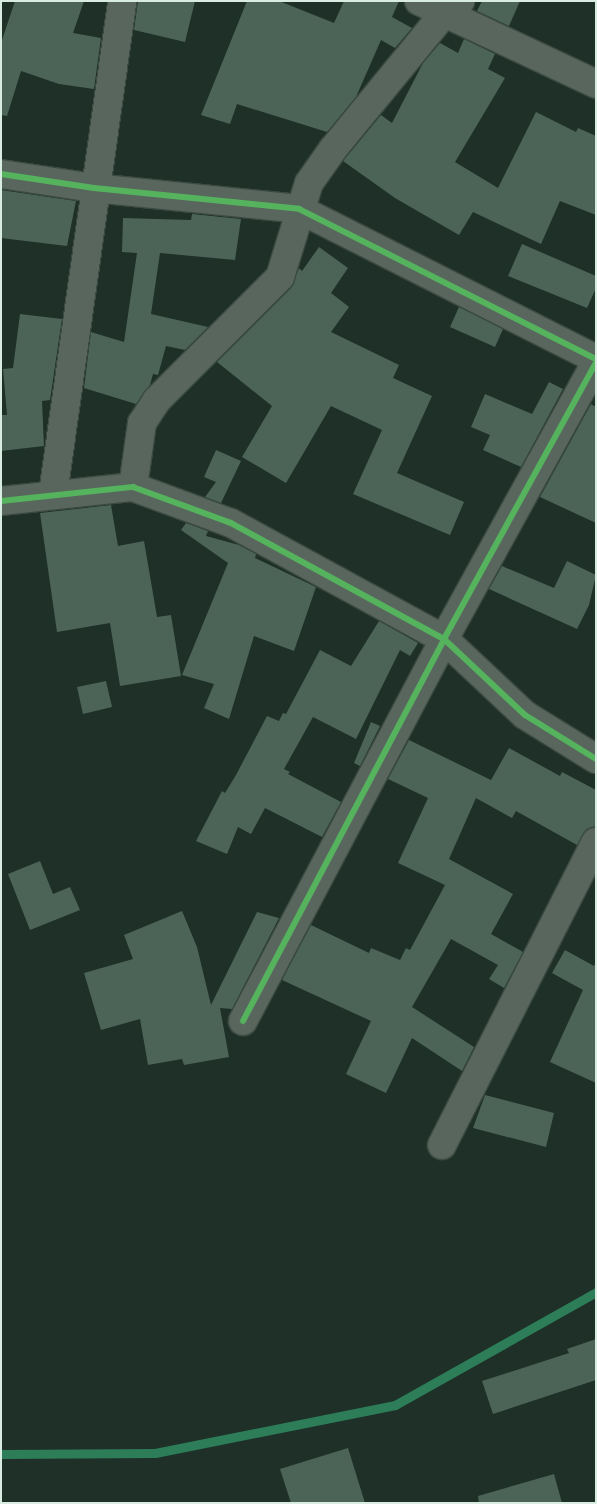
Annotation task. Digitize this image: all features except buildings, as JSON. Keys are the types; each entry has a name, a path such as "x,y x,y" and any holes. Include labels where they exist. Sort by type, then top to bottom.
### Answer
{"street":[{"path":"53,494 94,188 122,1"},
{"path":"419,1 452,7 596,84"},
{"path":"133,487 142,423 157,400 199,355 280,277 299,209 309,183 333,149 452,7"},
{"path":"1,174 94,188 299,209 596,360 444,639 243,1021"},
{"path":"1,501 133,487 231,523 444,639 525,715 596,759"},
{"path":"442,1146 596,842"}],"waterway":[{"path":"1,1454 155,1453 395,1405 596,1292"}],"cycle path":[{"path":"1,174 94,188 299,209 596,359"},
{"path":"243,1021 444,639 596,362"},
{"path":"1,501 133,487 231,523 444,639 525,715 596,759"}]}
